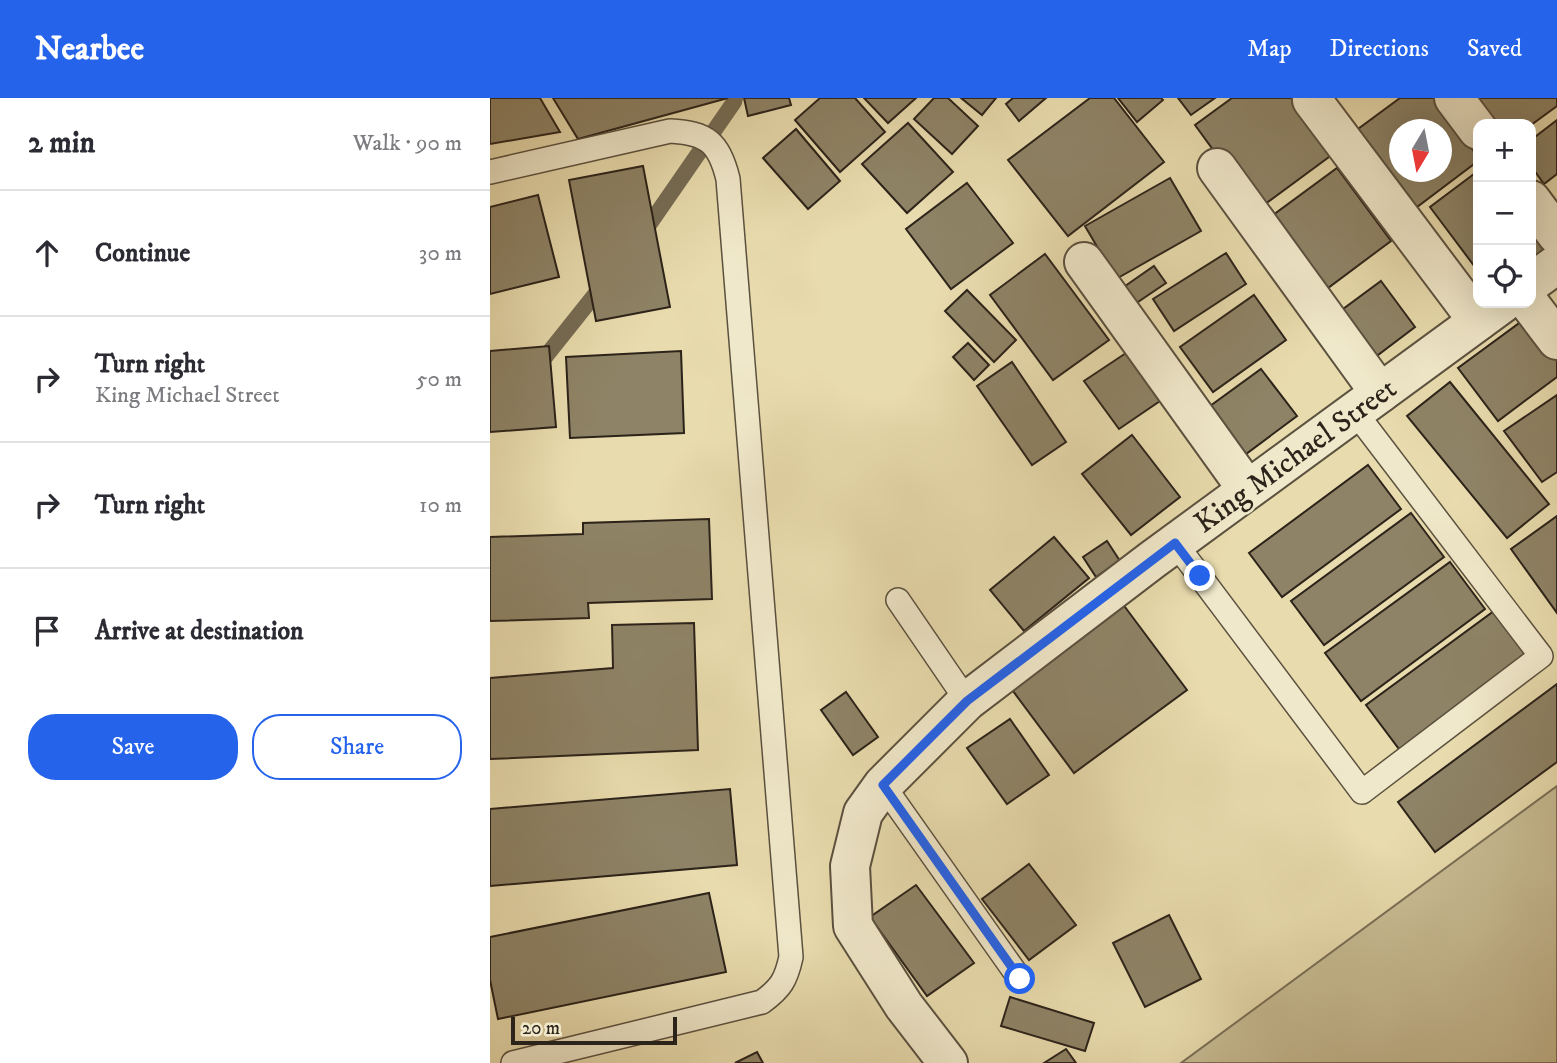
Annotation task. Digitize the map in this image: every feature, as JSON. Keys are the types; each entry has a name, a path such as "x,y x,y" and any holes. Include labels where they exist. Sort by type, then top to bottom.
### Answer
{"street":[{"path":"1454,98 1473,123"},
{"path":"1312,100 1491,312"},
{"path":"1217,169 1368,403"},
{"path":"1536,207 1557,235"},
{"path":"1084,262 1247,489"},
{"path":"1536,279 1557,264"},
{"path":"1532,308 1557,340"},
{"name":"King Michael Street","path":"948,1063 904,1006 853,926 850,866 863,813 883,785 967,701 1247,489 1491,312"}],"lane":[{"path":"490,172 670,131 691,132 710,141 723,158 728,179 791,957 787,975 778,990 762,1002 513,1063"},
{"path":"1175,543 1362,792 1541,656 1368,403"},
{"path":"898,600 967,701"},
{"path":"883,785 1020,979"}],"shaded area":[{"path":"1557,786 1557,1063 1181,1063"}],"building":[{"path":"490,98 540,98 560,132 490,144"},
{"path":"553,98 728,98 578,139"},
{"path":"744,98 789,98 791,105 748,116"},
{"path":"820,98 855,98 885,132 840,172 795,120"},
{"path":"864,98 916,98 888,123"},
{"path":"934,98 948,98 978,126 952,154 914,119"},
{"path":"961,98 996,98 982,115"},
{"path":"1013,98 1046,98 1019,121 1006,104"},
{"path":"1090,98 1114,98 1164,162 1068,236 1008,160"},
{"path":"1118,98 1161,98 1163,100 1137,122"},
{"path":"1178,98 1215,98 1191,115"},
{"path":"1232,98 1291,98 1333,154 1257,210 1195,125"},
{"path":"1400,98 1434,98 1450,119 1389,119 1389,170 1358,129"},
{"path":"1470,98 1557,98 1557,106 1536,121 1536,119 1485,119"},
{"path":"1557,120 1557,174 1544,184 1536,173 1536,136"},
{"path":"1452,122 1473,150 1473,165 1452,181"},
{"path":"908,123 953,172 907,213 862,164"},
{"path":"796,129 840,181 808,209 763,158"},
{"path":"643,166 670,307 596,321 569,180"},
{"path":"1337,168 1391,241 1320,294 1265,221"},
{"path":"1473,175 1473,264 1430,207"},
{"path":"1170,178 1201,231 1116,279 1085,226"},
{"path":"1398,182 1450,182 1417,207"},
{"path":"967,183 1013,243 951,289 906,229"},
{"path":"538,195 559,277 490,294 490,207"},
{"path":"1536,228 1557,256 1536,273"},
{"path":"1226,253 1246,284 1174,331 1153,299"},
{"path":"1045,254 1109,340 1053,380 990,295"},
{"path":"1154,266 1166,283 1129,308 1118,291"},
{"path":"1381,281 1415,327 1374,358 1339,312"},
{"path":"967,290 1016,340 994,362 945,311"},
{"path":"1254,295 1286,340 1213,392 1180,347"},
{"path":"1530,315 1557,351 1557,377 1498,421 1458,368"},
{"path":"968,343 989,365 974,380 953,357"},
{"path":"549,346 556,427 490,432 490,351"},
{"path":"681,351 684,433 570,438 566,357"},
{"path":"1126,353 1160,401 1119,429 1084,381"},
{"path":"1012,362 1066,442 1032,465 977,386"},
{"path":"1261,369 1297,416 1242,457 1206,409"},
{"path":"1450,382 1549,504 1507,538 1407,416"},
{"path":"1557,395 1557,472 1542,482 1504,431"},
{"path":"1132,435 1180,497 1131,535 1082,474"},
{"path":"1368,465 1401,509 1282,597 1249,553"},
{"path":"1411,513 1444,557 1324,645 1291,601"},
{"path":"1557,516 1557,613 1511,549"},
{"path":"709,519 712,599 588,603 589,618 490,621 490,537 583,534 583,523"},
{"path":"1054,537 1089,578 1024,631 990,590"},
{"path":"1107,541 1120,561 1096,577 1083,557"},
{"path":"1450,562 1485,609 1361,701 1325,653"},
{"path":"1119,599 1187,690 1074,773 1007,683"},
{"path":"1494,611 1529,659 1402,753 1366,705"},
{"path":"694,623 698,750 490,759 490,678 613,668 612,625"},
{"path":"1557,684 1557,762 1435,852 1398,802"},
{"path":"846,692 878,737 853,755 821,710"},
{"path":"1010,719 1049,775 1007,804 967,748"},
{"path":"730,789 737,865 490,886 490,809"},
{"path":"1029,864 1076,925 1029,960 982,899"},
{"path":"916,885 974,963 927,996 870,917"},
{"path":"709,893 726,972 498,1019 490,980 490,937"},
{"path":"1169,915 1201,979 1145,1007 1113,943"},
{"path":"1010,997 1094,1023 1085,1051 1001,1026"},
{"path":"1066,1049 1076,1063 1044,1063"},
{"path":"757,1052 763,1063 735,1063"}],"waterway":[{"path":"642,235 735,98"},
{"path":"538,366 605,282"}],"route":[{"path":"1020,979 883,785 967,701 1175,543 1200,576"}]}
